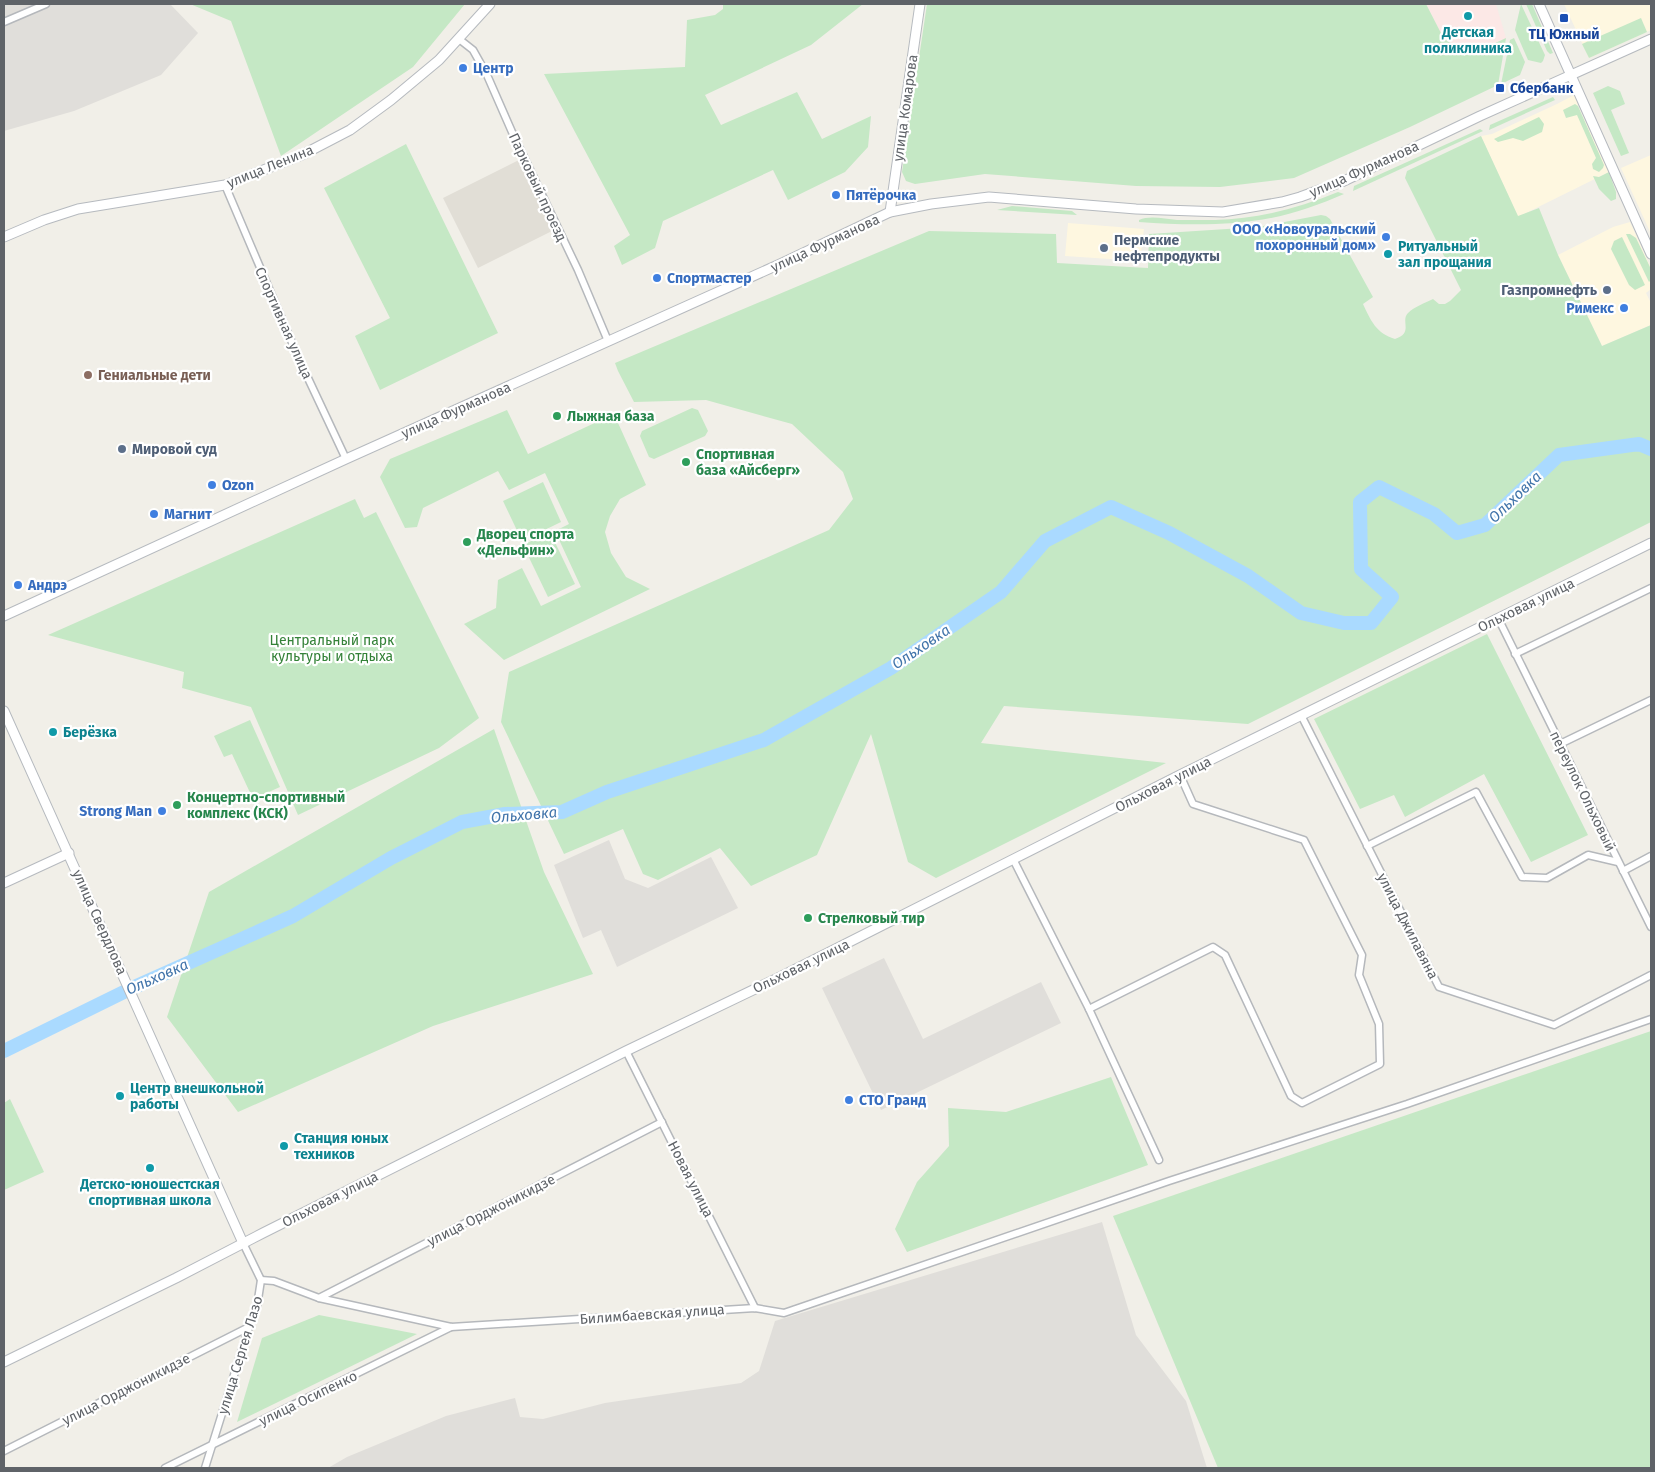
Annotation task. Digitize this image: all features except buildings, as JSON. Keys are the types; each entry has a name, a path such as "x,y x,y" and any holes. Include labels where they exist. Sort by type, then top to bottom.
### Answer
{"main road":[{"name":"улица Ленина","path":"4,237 44,220 78,209 225,185 302,155 350,130 390,100 432,66 490,4"},
{"name":"улица Комарова","path":"890,212 920,4"},
{"path":"1539,4 1651,254"},
{"name":"улица Фурманова","path":"4,616 346,459 780,264 890,212 931,204 989,197 1136,209 1223,212 1300,198 1344,181 1480,116 1651,39"},
{"name":"Ольховая улица","path":"4,1362 176,1278 626,1051 795,970 1180,775 1651,543"},
{"name":"улица Свердлова","path":"4,712 243,1243"},
{"path":"4,883 68,853"}],"street":[{"path":"4,22 46,4"},
{"name":"Парковый проезд","path":"459,39 473,50 487,75 578,270 608,341"},
{"name":"Спортивная улица","path":"225,185 300,360 346,459"},
{"path":"1515,654 1651,588"},
{"name":"переулок Ольховый","path":"1498,618 1651,927"},
{"path":"1560,744 1651,700"},
{"name":"улица Джилавяна","path":"1301,715 1439,987 1554,1025 1651,975"},
{"path":"1089,1009 1213,947 1225,955 1291,1096 1302,1103 1380,1064 1379,1024 1359,975 1362,955 1304,840 1193,804 1180,775"},
{"path":"1367,846 1476,792 1522,877 1547,878 1588,855 1618,862"},
{"path":"1623,871 1651,856"},
{"path":"1013,859 1089,1009 1159,1160"},
{"name":"Билимбаевская улица","path":"261,1280 274,1281 319,1298 451,1327 755,1308 784,1313 1169,1181 1407,1104 1651,1019"},
{"name":"Новая улица","path":"626,1051 755,1308"},
{"name":"улица Орджоникидзе","path":"319,1298 662,1122"},
{"name":"улица Сергея Лазо","path":"205,1468 257,1306 261,1280 243,1243"},
{"name":"улица Орджоникидзе","path":"4,1451 249,1327"},
{"name":"улица Осипенко","path":"165,1468 451,1327"}],"shaded area":[{"path":"4,4 170,4 198,33 161,75 74,111 4,131"},
{"path":"1426,4 1496,4 1506,38 1489,46 1472,48 1454,45 1444,39"},
{"path":"1564,4 1651,4 1651,30 1589,58"},
{"path":"1576,94 1578,106 1609,172 1518,217 1481,136 1492,134"},
{"path":"1651,155 1651,234 1621,168"},
{"path":"519,160 554,230 478,268 443,198"},
{"path":"1630,222 1651,268 1651,289 1646,293 1651,303 1651,325 1602,346 1558,255 1613,227"},
{"path":"1068,223 1144,229 1140,261 1065,256"},
{"path":"609,840 625,879 648,888 711,857 738,908 617,967 601,930 583,938 554,865"},
{"path":"884,958 923,1039 1041,982 1061,1023 881,1110 822,988"},
{"path":"1102,1222 1136,1335 1186,1401 1207,1468 328,1468 347,1457 446,1416 515,1398 520,1417 543,1419 605,1403 741,1383 759,1371 775,1321"}],"green space":[{"path":"190,4 465,4 413,67 281,156 231,21"},
{"path":"723,4 863,4 811,45 705,95 721,125 797,92 822,139 871,116 868,147 845,172 788,200 773,170 663,221 655,248 622,265 614,246 630,235 544,74 685,67 687,20 715,15 723,9"},
{"path":"927,4 1426,4 1444,39 1454,45 1472,48 1489,46 1506,38 1498,85 1410,127 1294,178 1220,187 1136,186 985,174 915,184 906,181 902,172"},
{"path":"1521,4 1545,55 1541,63 1528,60 1515,30"},
{"path":"1526,4 1532,4 1553,53 1550,54 1547,51"},
{"path":"1641,18 1647,32 1589,58 1582,44"},
{"path":"1514,38 1525,62 1520,75 1501,84 1510,40"},
{"path":"1608,86 1620,91 1625,104 1611,110 1629,153 1621,156 1593,93"},
{"path":"1553,97 1555,100 1489,130 1490,125"},
{"path":"1575,104 1578,106 1604,165 1599,172 1593,169 1592,164 1596,158 1577,115 1566,118 1563,110"},
{"path":"1539,117 1544,124 1542,132 1523,141 1513,138 1498,142 1494,139"},
{"path":"1480,129 1483,131 1353,191 1354,186"},
{"path":"1481,136 1518,216 1539,208 1558,255 1602,346 1651,325 1651,522 1248,724 1004,706 981,743 1166,763 936,878 908,862 871,734 817,855 751,886 720,848 658,880 643,874 623,829 564,854 501,722 509,672 829,530 853,499 843,472 792,424 706,400 634,402 615,363 929,231 1056,234 1057,263 1148,268 1149,234 1258,227 1321,215 1330,219 1373,297 1363,304 1372,321 1379,330 1395,339 1404,334 1406,316 1410,311 1433,299 1439,304 1445,304 1461,290 1405,178 1407,171"},
{"path":"406,144 498,333 380,390 355,336 390,318 324,188"},
{"path":"1609,172 1616,192 1616,199 1611,201 1599,189 1593,176 1599,177"},
{"path":"1338,192 1344,194 1308,208 1267,219 1224,224 1139,222 1139,220 1153,218 1215,220 1263,215 1293,208"},
{"path":"1012,206 1072,211 1077,215 997,210"},
{"path":"1626,234 1636,238 1651,269 1651,280 1649,282"},
{"path":"1622,237 1645,285 1635,290 1629,285 1611,249 1614,241"},
{"path":"692,408 698,410 708,431 705,436 654,459 649,457 640,436 642,431"},
{"path":"507,410 528,454 614,414 646,485 620,499 610,516 605,532 611,553 626,577 650,589 504,660 464,624 496,608 498,580 522,568 541,606 581,587 555,531 569,524 545,473 509,490 498,471 423,508 417,527 405,528 380,477 390,459"},
{"path":"543,482 561,522 522,541 503,501"},
{"name":"Центральный парк культуры и отдыха","path":"355,499 364,518 376,512 479,718 439,748 298,815 251,707 182,688 184,672 48,635"},
{"path":"550,532 575,584 548,597 523,545"},
{"path":"1487,634 1588,835 1531,862 1484,774 1405,817 1394,795 1360,809 1314,719"},
{"path":"250,720 280,787 253,799 232,754 224,757 214,736"},
{"path":"494,729 544,872 593,974 433,1026 238,1112 167,1017 209,892"},
{"path":"1651,1031 1651,1468 1218,1468 1113,1216"},
{"path":"1111,1077 1148,1165 907,1252 895,1229 917,1182 949,1146 948,1108 1006,1112"},
{"path":"10,1099 44,1172 4,1190 4,1103"},
{"path":"319,1315 417,1334 237,1422 262,1338"}],"waterway":[{"name":"Ольховка","path":"4,1051 130,989 293,916 391,858 462,822 505,814 562,812 607,792 764,740 891,668 1001,592 1045,541 1111,507 1169,533 1248,576 1301,613 1344,623 1371,623 1392,597 1361,569 1360,502 1379,487 1434,514 1457,533 1485,525 1559,455 1639,444 1651,449"}],"place":[{"name":"Детская поликлиника","path":"1468,16"},
{"name":"ТЦ Южный","path":"1564,18"},
{"name":"Центр","path":"463,68"},
{"name":"Сбербанк","path":"1500,88"},
{"name":"Пятёрочка","path":"836,195"},
{"name":"ООО «Новоуральский похоронный дом»","path":"1386,237"},
{"name":"Пермские нефтепродукты","path":"1104,248"},
{"name":"Ритуальный зал прощания","path":"1388,254"},
{"name":"Спортмастер","path":"657,278"},
{"name":"Газпромнефть","path":"1607,290"},
{"name":"Римекс","path":"1624,308"},
{"name":"Гениальные дети","path":"88,375"},
{"name":"Лыжная база","path":"557,416"},
{"name":"Мировой суд","path":"122,449"},
{"name":"Спортивная база «Айсберг»","path":"686,462"},
{"name":"Ozon","path":"212,485"},
{"name":"Магнит","path":"154,514"},
{"name":"Дворец спорта «Дельфин»","path":"467,542"},
{"name":"Андрэ","path":"18,585"},
{"name":"Берёзка","path":"53,732"},
{"name":"Концертно-спортивный комплекс (КСК)","path":"177,805"},
{"name":"Strong Man","path":"162,811"},
{"name":"Стрелковый тир","path":"808,918"},
{"name":"Центр внешкольной работы","path":"120,1096"},
{"name":"СТО Гранд","path":"849,1100"},
{"name":"Станция юных техников","path":"284,1146"},
{"name":"Детско-юношестская спортивная школа","path":"150,1168"}]}
